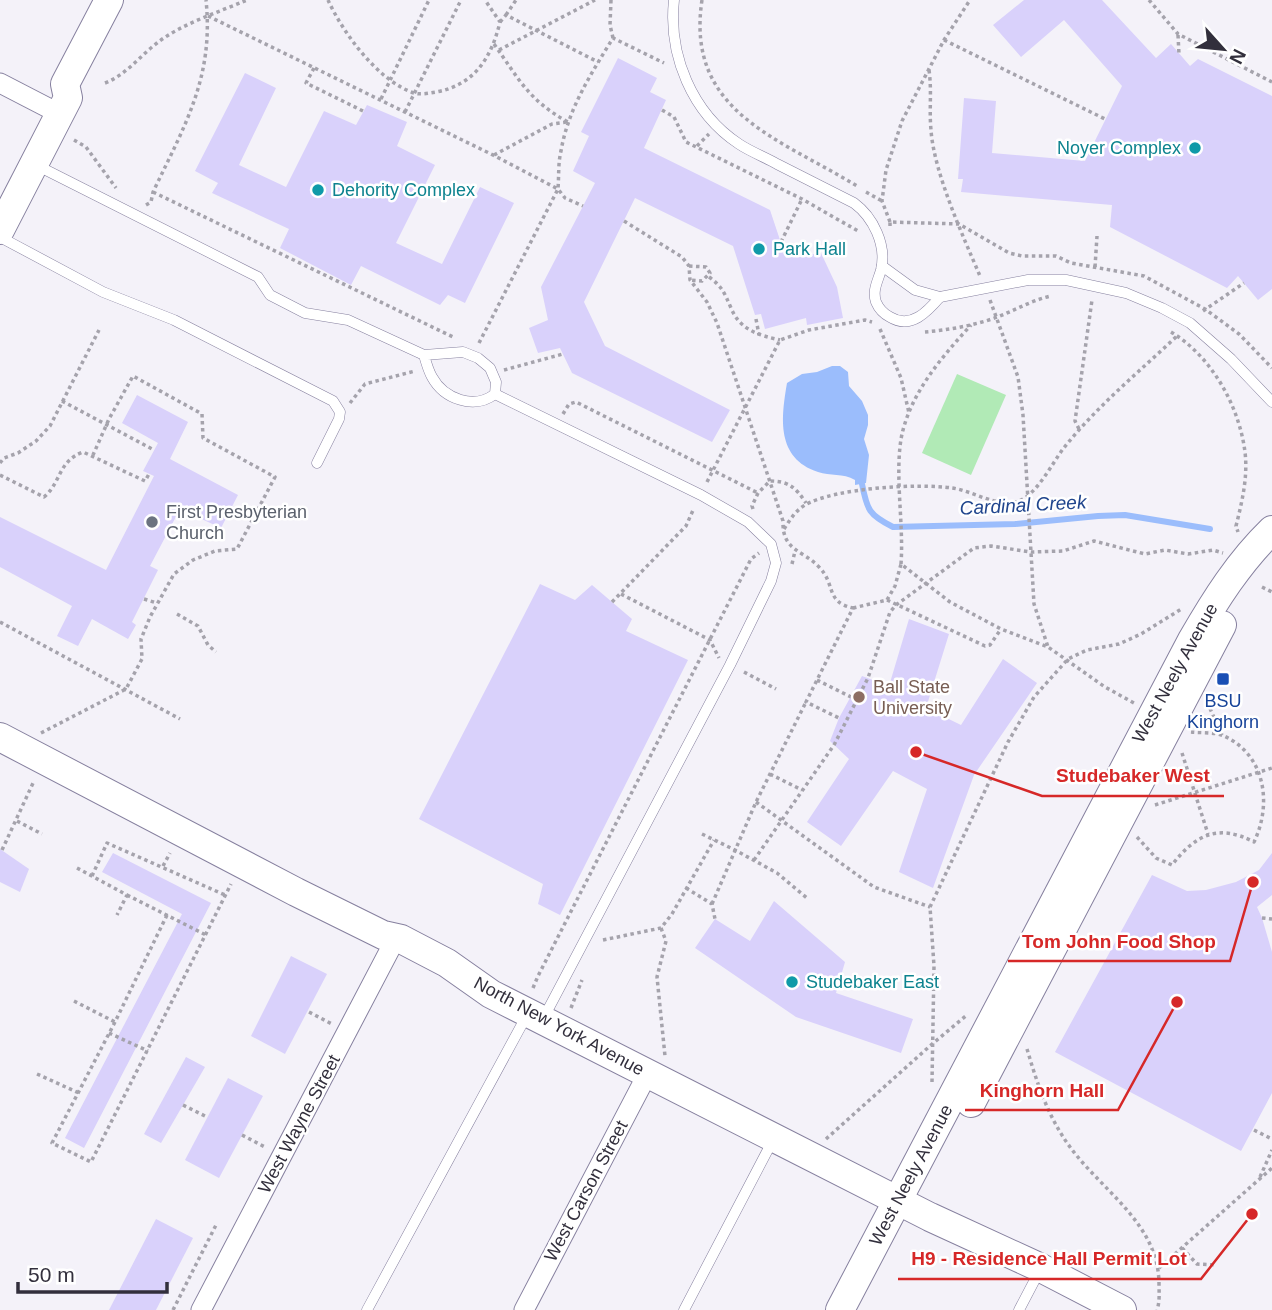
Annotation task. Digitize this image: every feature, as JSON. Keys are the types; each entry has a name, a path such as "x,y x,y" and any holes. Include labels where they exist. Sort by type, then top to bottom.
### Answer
{"street":[{"path":"64,106 65,84 109,0"},
{"path":"0,230 64,106 81,92 129,0"},
{"path":"0,83 64,106"},
{"name":"West Neely Avenue","path":"862,1310 907,1205 1192,640 1224,586 1257,544 1272,530"},
{"name":"West Neely Avenue","path":"840,1310 907,1205 1224,620 1272,555"},
{"name":"North New York Avenue","path":"0,737 296,892 447,963 491,994 535,1007 651,1063 775,1137 1122,1310"},
{"name":"West Wayne Street","path":"201,1310 396,938"},
{"name":"West Carson Street","path":"524,1310 651,1063"}],"lane":[{"path":"674,0 672,28 679,61 690,87 706,113 739,144 866,212 880,244 882,266 874,290 876,302 883,313 896,321 907,322 919,318 940,297"},
{"path":"34,164 258,277 270,295 305,313 348,320 424,355 463,352 478,358 490,368 496,382 495,394 486,401 475,403 458,399 433,379 424,355"},
{"path":"0,237 103,292 174,320 333,401 340,412 339,419 317,463"},
{"path":"882,266 915,290 940,297 1028,279 1066,280 1126,293 1190,323 1231,359 1272,402"},
{"path":"367,1310 535,1007 730,665 771,581 776,563 771,544 748,522 701,495 495,394"},
{"path":"684,1310 775,1137"},
{"path":"1019,1310 1041,1268"}],"path":[{"path":"138,202 146,205 151,202 153,192 194,105 202,78 209,28 206,0"},
{"path":"105,83 115,79 159,41 247,0"},
{"path":"328,0 362,54 390,79 415,93 427,94 453,89 482,65 495,44 500,22 516,0"},
{"path":"381,99 429,0"},
{"path":"405,112 461,0"},
{"path":"485,0 500,22"},
{"path":"499,50 595,0"},
{"path":"477,346 558,189 560,152 568,122 582,90 613,38 610,25 611,0"},
{"path":"702,0 699,23 702,55 713,82 728,102 763,133 817,161 882,201"},
{"path":"662,110 674,117 686,142 857,229 866,246 890,242 890,222 882,201 886,170 902,121 944,40 970,0"},
{"path":"1149,0 1178,34 1272,82"},
{"path":"506,15 598,62"},
{"path":"208,16 494,155 558,189 565,198 583,206"},
{"path":"1178,34 1179,54"},
{"path":"613,38 667,65"},
{"path":"944,40 1105,119"},
{"path":"495,44 519,82 539,103 568,122"},
{"path":"314,68 306,83 363,111"},
{"path":"494,155 552,124 568,122"},
{"path":"696,147 709,135 701,125"},
{"path":"74,140 86,147 97,159 108,180 119,191"},
{"path":"153,192 461,341"},
{"path":"781,242 802,200"},
{"path":"624,221 682,257 689,267 690,279 712,312 746,405 783,521 783,531 795,551 818,565 828,578 835,600 853,608 887,600 985,646 990,645 1001,629"},
{"path":"890,222 959,224 1009,253 1022,256 1056,256 1071,263 1144,276 1205,309 1239,334 1272,366"},
{"path":"1095,267 1097,236"},
{"path":"689,267 706,267 709,277 724,290 740,323 759,335 780,340 809,330 866,320 890,329"},
{"path":"690,279 702,281 709,277"},
{"path":"1200,314 1244,283"},
{"path":"917,332 940,331 997,317 1038,299 1053,296"},
{"path":"1079,429 1075,421 1092,300 1101,302"},
{"path":"872,317 886,337 901,378 909,413"},
{"path":"756,318 759,335"},
{"path":"887,600 895,586 901,564 902,436 909,413 915,396 930,374 973,323"},
{"path":"0,463 4,457 18,453 36,441 50,426 99,330"},
{"path":"1169,330 1179,334 1215,374 1239,426 1245,452 1245,477 1236,526 1239,538"},
{"path":"778,536 797,510 807,503 847,490 949,488 971,492 989,500 1017,502 1032,494 1046,471 1079,429 1179,334"},
{"path":"612,601 686,526 780,340"},
{"path":"501,371 563,354"},
{"path":"498,365 506,379"},
{"path":"340,412 365,384 417,370"},
{"path":"33,737 126,689 142,659 141,639 174,574 193,560 215,551 237,549 275,477 203,438 202,414 133,376 93,455"},
{"path":"62,401 154,450"},
{"path":"552,410 562,415 569,404 576,402 758,493"},
{"path":"0,475 44,497 72,456 83,452 145,481 149,474"},
{"path":"762,515 752,506 758,493 770,481 782,481 792,485 807,503"},
{"path":"1027,496 1034,604 1048,647"},
{"path":"777,529 783,531"},
{"path":"754,860 834,745 868,678 890,612 974,548 991,546 1031,552 1063,551 1094,541 1145,554 1165,550 1188,554 1213,550 1226,554 1220,563"},
{"path":"789,574 795,551"},
{"path":"535,1007 538,976 751,559 761,552"},
{"path":"901,564 950,602 1001,629 1048,647 1105,687 1140,707"},
{"path":"1262,587 1272,592"},
{"path":"621,594 709,640 720,660 776,689"},
{"path":"144,599 157,603"},
{"path":"932,1092 934,966 930,907 1007,742 1034,697 1068,659 1087,650 1118,644 1141,634 1185,607"},
{"path":"715,919 712,904 735,849 853,608"},
{"path":"177,614 198,626 208,645 216,652"},
{"path":"0,622 180,719"},
{"path":"817,680 850,697"},
{"path":"1205,697 1222,735"},
{"path":"806,702 839,718"},
{"path":"1135,835 1156,858 1172,865 1184,849 1208,834 1232,833 1254,842 1265,820 1265,790 1260,772 1246,752 1222,735 1181,729"},
{"path":"1180,749 1208,834"},
{"path":"1147,807 1272,768"},
{"path":"770,774 802,790"},
{"path":"2,850 37,776"},
{"path":"756,802 874,887 930,907"},
{"path":"16,821 42,834"},
{"path":"702,834 777,873 807,898"},
{"path":"603,940 661,928 672,914 714,840"},
{"path":"92,876 107,843 225,895 91,1162 52,1143 116,1022 167,915"},
{"path":"77,868 206,935"},
{"path":"686,888 712,904"},
{"path":"117,915 127,895"},
{"path":"1262,918 1272,919"},
{"path":"597,951 610,928"},
{"path":"651,1063 665,1060 657,977 666,941 661,928"},
{"path":"571,1010 586,973"},
{"path":"74,1001 116,1022"},
{"path":"824,1141 976,1008"},
{"path":"109,1033 148,1051"},
{"path":"1026,1046 1038,1088 1070,1147 1134,1217 1146,1237 1159,1268 1157,1310"},
{"path":"37,1073 79,1093"},
{"path":"183,1105 207,1117"},
{"path":"1254,1130 1272,1139"},
{"path":"242,1135 282,1156"},
{"path":"1258,1180 1272,1150"},
{"path":"1159,1268 1272,1168"},
{"path":"173,1310 216,1225"},
{"path":"1182,1248 1197,1264 1217,1265"}],"green space":[{"path":"957,374 1006,395 971,475 922,453"}],"water":[{"path":"840,366 848,372 849,386 862,401 868,415 864,439 869,455 866,483 855,485 855,480 850,478 818,472 804,466 788,447 784,435 783,410 787,383 802,374"}],"building":[{"name":"Noyer Complex","path":"1024,0 1102,0 1156,58 1171,44 1190,66 1198,59 1272,96 1272,289 1258,300 1238,276 1227,288 1110,227 1112,205 961,192 963,179 958,179 964,98 996,101 992,153 1085,161 1122,86 1064,20 1021,57 993,25"},
{"name":"Park Hall","path":"618,58 657,78 650,92 666,100 644,148 770,210 786,258 821,253 837,287 843,318 807,325 806,318 765,329 761,314 755,315 733,246 635,198 584,302 605,346 730,410 712,442 572,373 560,348 538,353 529,328 548,320 541,287 595,183 573,171 589,136 581,132"},
{"name":"Dehority Complex","path":"245,73 276,88 239,165 286,187 324,111 356,125 367,105 407,122 397,146 435,165 396,243 442,264 480,187 514,203 465,303 448,295 440,305 361,266 351,285 280,248 289,229 212,193 218,183 195,171"},
{"name":"First Presbyterian Church","path":"137,395 188,422 170,459 238,495 221,528 180,509 150,566 158,570 132,622 136,625 128,639 92,619 78,646 57,636 72,606 0,567 0,517 106,570 154,476 143,471 158,443 122,423"},
{"path":"540,584 575,600 592,585 632,619 626,631 688,660 560,915 538,904 543,884 419,819"},
{"path":"909,619 949,634 926,708 961,725 1003,659 1037,683 974,775 933,888 899,872 927,789 893,771 841,846 807,822 849,759 830,741 839,718 862,676 889,686"},
{"path":"0,849 29,869 20,892 0,882"},
{"path":"113,853 211,903 84,1148 65,1138 182,914 102,872"},
{"path":"1272,853 1272,895 1257,907 1272,952 1272,1093 1241,1151 1055,1052 1152,875 1187,891 1206,890 1236,882 1259,870"},
{"name":"Studebaker East","path":"774,901 845,962 836,993 913,1019 901,1053 796,1017 695,948 715,919 750,941"},
{"path":"291,956 327,974 285,1054 251,1036"},
{"path":"186,1057 205,1067 161,1143 144,1134"},
{"path":"228,1078 263,1096 219,1178 185,1160"},
{"path":"156,1219 193,1238 156,1310 109,1310"}],"waterway":[{"name":"Cardinal Creek","path":"862,484 870,511 893,527 1015,524 1125,515 1210,529"}],"place":[{"name":"Noyer Complex","path":"1195,148"},
{"name":"Dehority Complex","path":"318,190"},
{"name":"Park Hall","path":"759,249"},
{"name":"First Presbyterian Church","path":"152,522"},
{"name":"BSU Kinghorn","path":"1223,679"},
{"name":"Ball State University","path":"859,697"},
{"name":"Studebaker West","path":"916,752"},
{"name":"Tom John Food Shop","path":"1253,882"},
{"name":"Studebaker East","path":"792,982"},
{"name":"Kinghorn Hall","path":"1177,1002"},
{"name":"H9 - Residence Hall Permit Lot","path":"1252,1214"}]}
